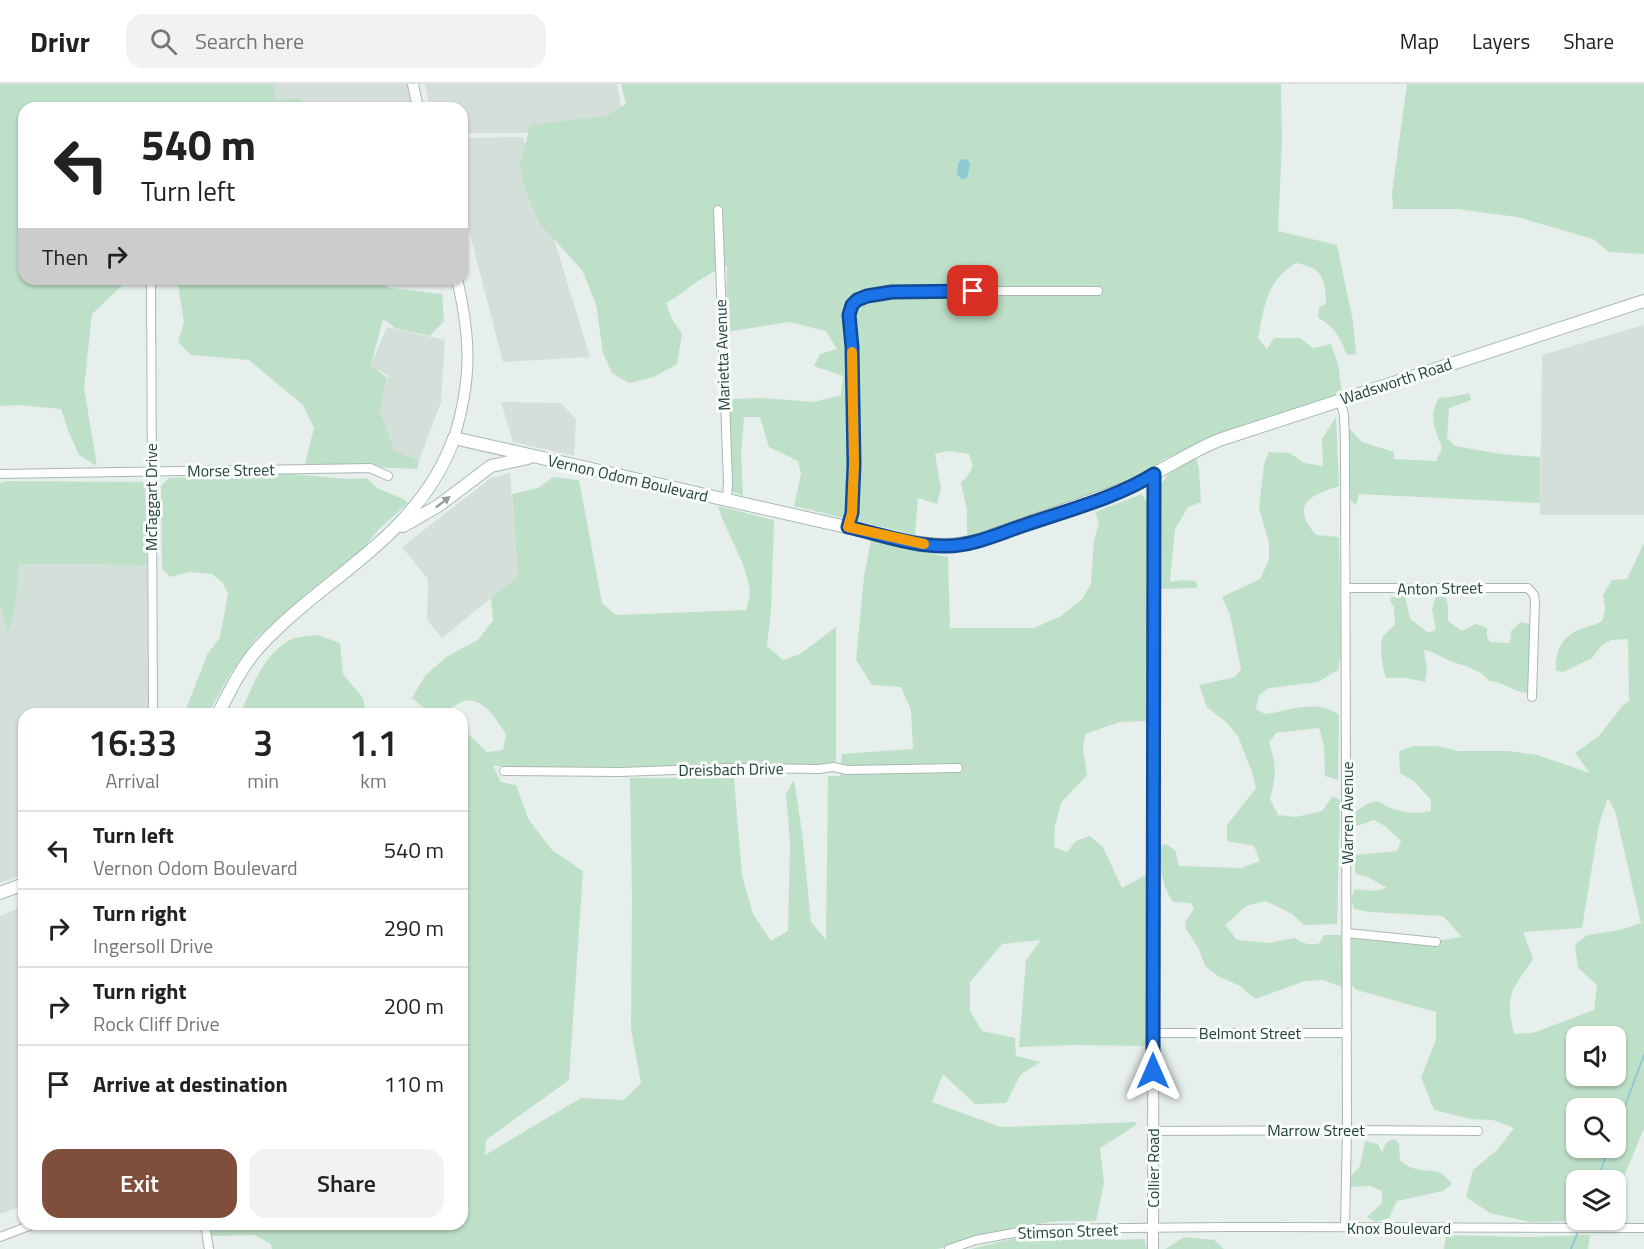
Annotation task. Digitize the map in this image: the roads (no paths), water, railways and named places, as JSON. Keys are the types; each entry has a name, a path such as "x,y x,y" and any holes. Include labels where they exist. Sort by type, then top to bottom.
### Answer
{"main road":[{"name":"Wadsworth Road","path":"1154,474 1198,448 1219,440 1644,301"},
{"name":"Vernon Odom Boulevard","path":"454,438 933,545 960,545 979,540 1075,508 1154,474"},
{"path":"393,532 428,490 446,459 454,438"},
{"path":"221,708 244,667 285,621 393,532 438,506 491,466 535,457"},
{"path":"0,893 18,886"}],"street":[{"path":"413,84 417,102"},
{"name":"Marietta Avenue","path":"718,210 727,500"},
{"name":"McTaggart Drive","path":"150,285 153,708"},
{"path":"454,438 463,407 468,358 466,323 458,285"},
{"path":"848,527 852,513 854,464 852,347 849,315 854,302 874,294 901,291 1098,291"},
{"name":"Warren Avenue","path":"1340,399 1344,415 1345,443 1347,933 1345,1227"},
{"name":"Morse Street","path":"0,474 370,468 388,476"},
{"name":"Collier Road","path":"1153,1249 1154,474"},
{"name":"Anton Street","path":"1345,588 1528,588 1535,601 1532,698"},
{"name":"Dreisbach Drive","path":"504,771 620,772 731,768 819,770 833,767 848,770 958,768"},
{"path":"1347,933 1436,942"},
{"name":"Belmont Street","path":"1153,1034 1347,1033"},
{"name":"Marrow Street","path":"1153,1131 1478,1131"},
{"name":"Knox Boulevard","path":"1153,1228 1644,1228"},
{"name":"Stimson Street","path":"948,1249 976,1240 1035,1229 1153,1228"},
{"path":"0,1237 18,1230"},
{"path":"206,1230 209,1249"}],"water":[{"path":"961,159 968,160 970,164 967,178 962,179 957,174"}],"waterway":[{"path":"1626,1103 1644,1055"},
{"path":"1601,1170 1605,1158"},
{"path":"1571,1249 1577,1234"}]}
